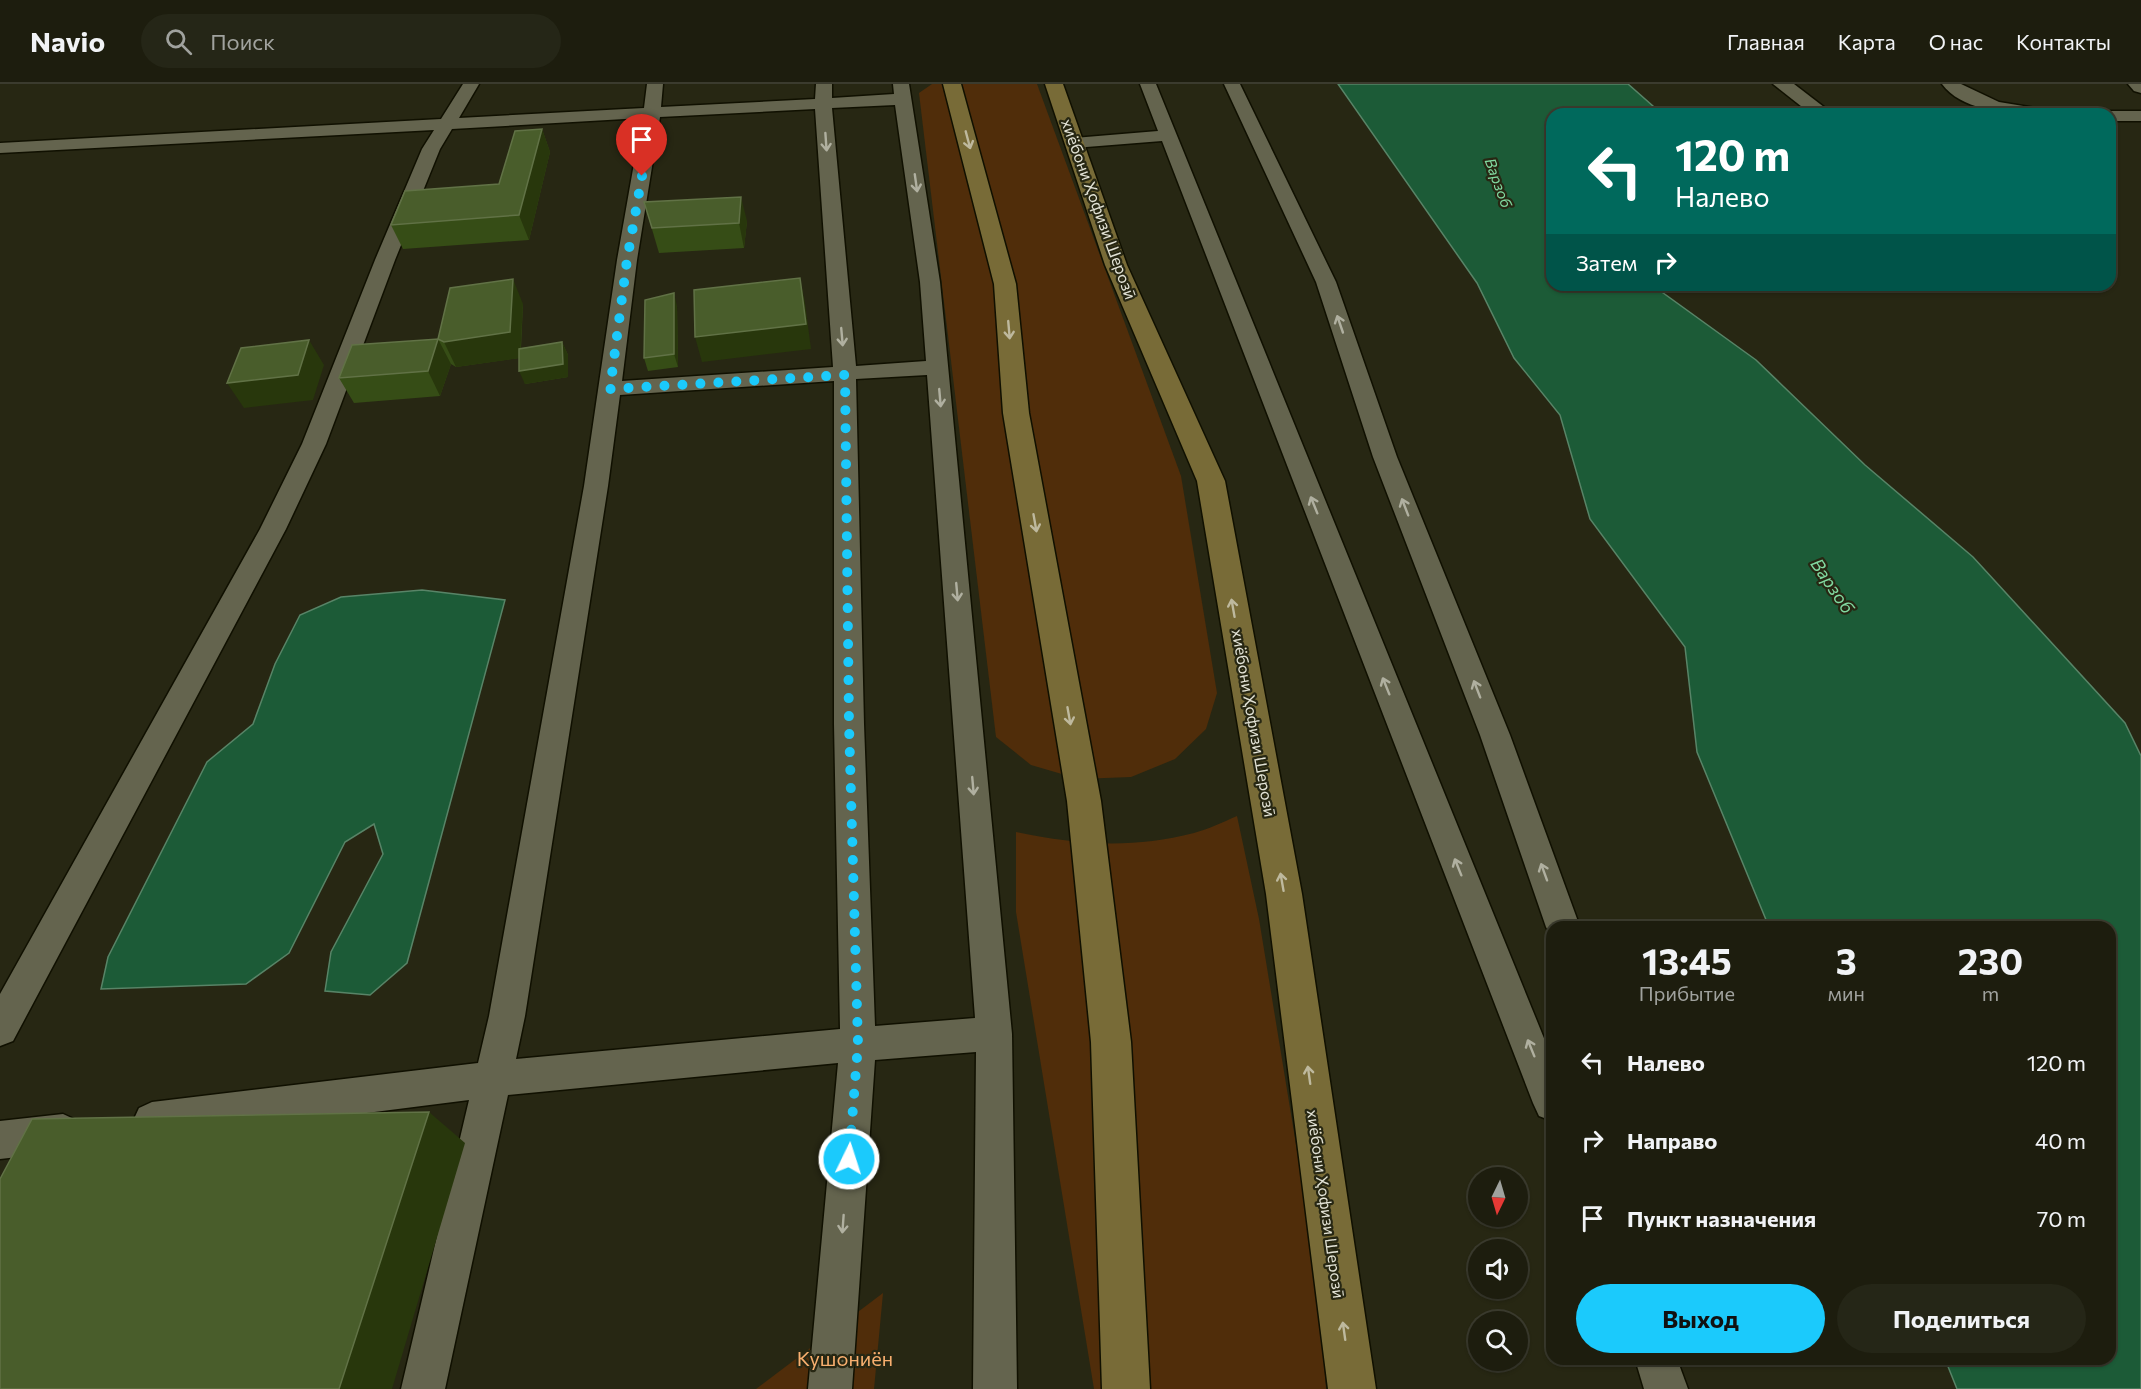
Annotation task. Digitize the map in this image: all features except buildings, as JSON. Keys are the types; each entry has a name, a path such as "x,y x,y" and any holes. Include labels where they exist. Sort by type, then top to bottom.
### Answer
{"main road":[{"path":"952,84 1005,284 1016,414 1084,801 1111,1042 1126,1389"},
{"name":"хиёбони Ҳофизи Шерозӣ","path":"1054,84 1116,265 1211,481 1284,894 1352,1389"}],"street":[{"path":"1782,84 1815,108"}],"lane":[{"path":"0,1029 273,529 314,444 430,149 471,84"},
{"path":"423,1389 493,1078 515,969 596,486 627,260 655,84"},
{"path":"1148,84 1546,1088"},
{"path":"1232,84 1326,282 1385,457 1495,735 1561,921"},
{"path":"1950,84 1986,103 2002,108"},
{"path":"0,148 446,126 652,113 824,94 902,92 930,282 994,1034 995,1389"},
{"path":"824,94 845,375 849,724 858,1044 830,1389"},
{"path":"2116,116 2141,116"},
{"path":"1074,143 1168,135"},
{"path":"610,389 938,367"},
{"path":"0,1140 493,1078 858,1044 994,1034"}],"green space":[{"path":"932,84 1037,84 1181,476 1217,693 1206,729 1175,759 1131,777 1079,779 1031,765 996,737 919,93"},
{"path":"1237,816 1259,919 1318,1279 1326,1389 1094,1389 1016,912 1016,832 1061,840 1127,843 1194,833"},
{"name":"Кушониён","path":"883,1293 874,1389 756,1389"}],"water":[{"name":"Варзоб","path":"1338,84 1628,84 1655,108 1546,108 1546,291 1660,291 1756,360 1865,465 1973,557 2125,723 2141,756 2141,1389 1957,1389 1947,1365 2116,1365 2116,921 1767,921 1697,752 1685,647 1590,519 1560,415 1514,358 1477,283"},
{"path":"422,590 505,600 407,963 370,995 325,991 331,952 383,854 374,824 345,842 289,953 246,984 101,989 108,957 207,762 253,724 275,664 300,615 341,597"}],"route":[{"path":"642,176 627,260 610,389 845,375 849,724 858,1044 849,1159"}]}
